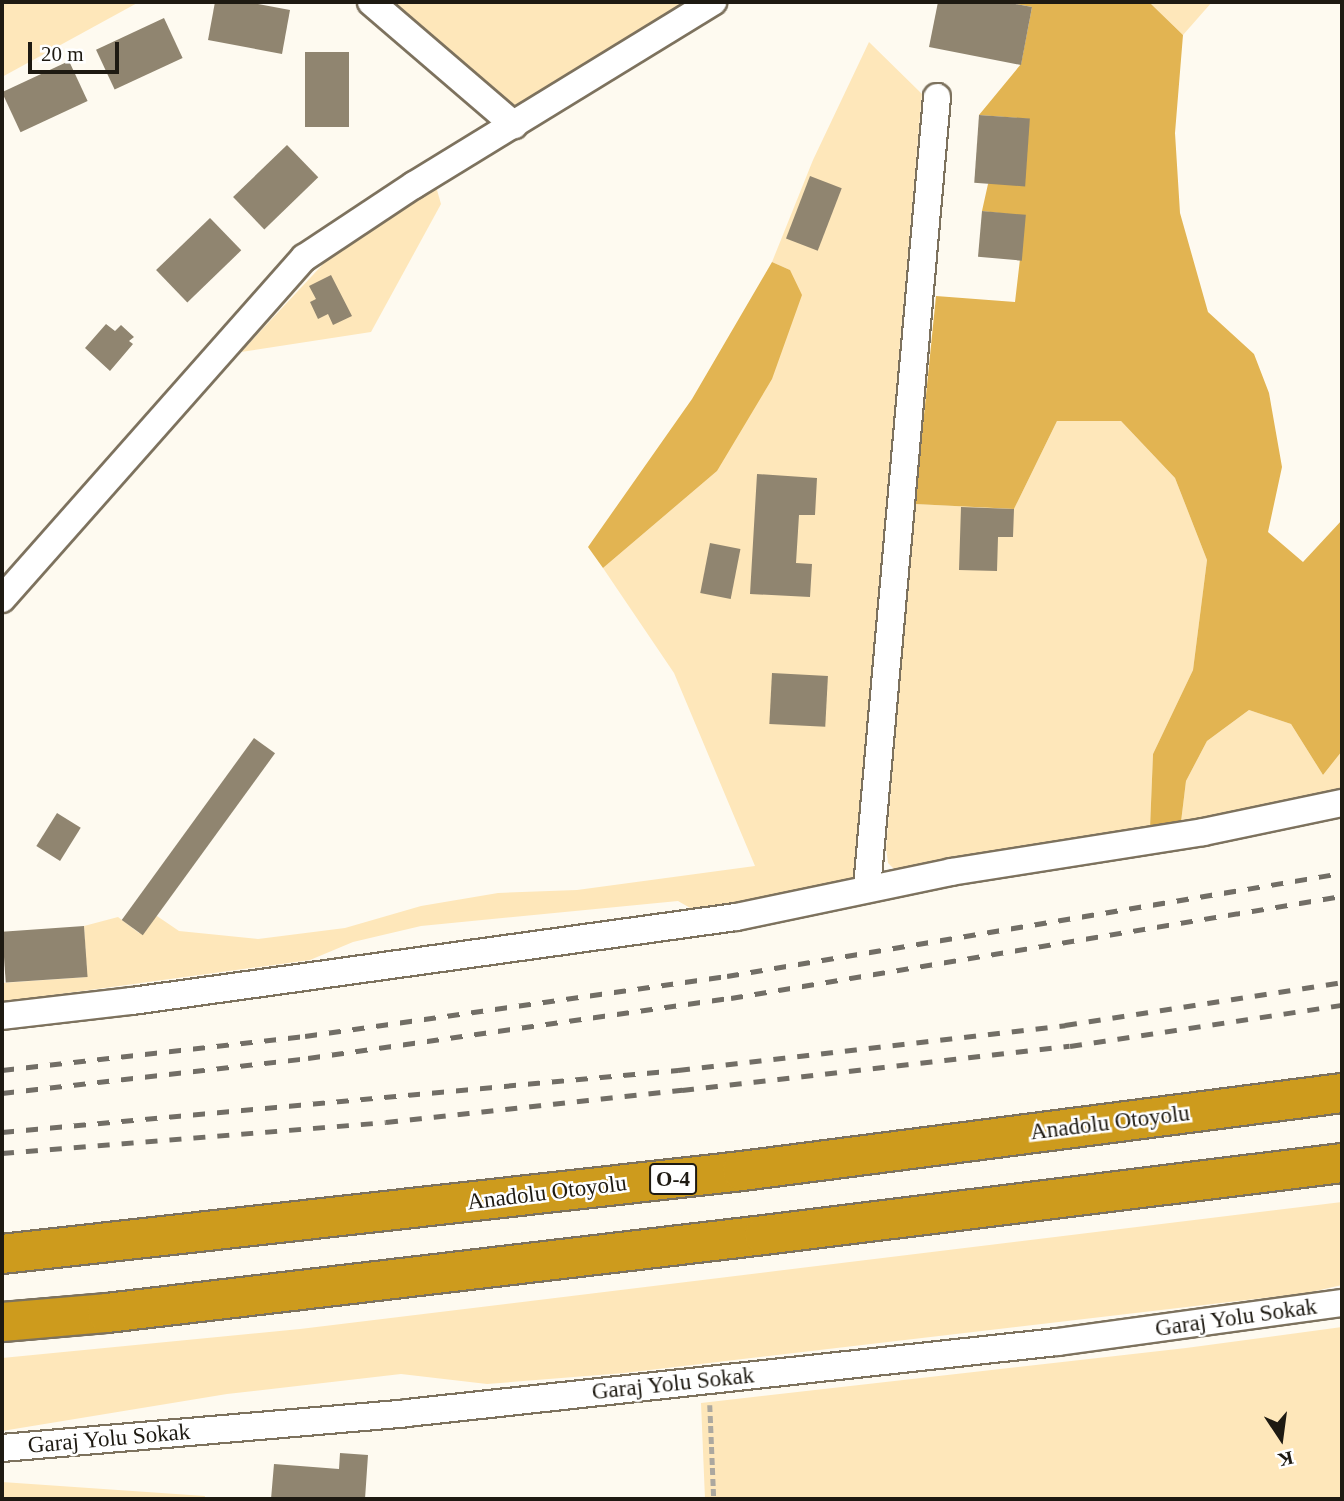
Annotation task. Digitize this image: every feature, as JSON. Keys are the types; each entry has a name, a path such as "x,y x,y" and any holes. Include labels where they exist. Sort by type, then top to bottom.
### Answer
{"highway":[{"name":"Anadolu Otoyolu","path":"2,1254 741,1171 1342,1093"},
{"path":"2,1322 107,1313 750,1237 1342,1163"}],"street":[{"path":"371,2 514,125"},
{"path":"2,600 304,258 414,185 713,2"},
{"path":"867,888 937,97"},
{"path":"2,1016 132,1001 736,916 867,888 1203,832 1342,803"},
{"name":"Garaj Yolu Sokak","path":"2,1448 407,1413 1057,1342 1342,1303"}],"path":[{"path":"709,1380 714,1499"}],"shaded area":[{"path":"2,2 139,2 2,77"},
{"path":"371,2 713,2 514,125"},
{"path":"1005,2 1149,2 1183,35 1175,133 1180,213 1208,312 1254,354 1269,393 1282,467 1268,532 1303,562 1342,520 1342,751 1323,775 1291,724 1249,710 1207,741 1186,781 1181,822 1150,828 1153,754 1193,670 1207,560 1175,478 1121,421 1057,421 1014,509 915,504 936,296 1015,302 1025,216 982,211 988,184 1029,119 979,115 1021,64 1032,7"},
{"path":"1149,2 1212,2 1183,35"},
{"path":"869,42 922,94 853,878 727,908 692,909 678,901 421,926 353,942 310,960 2,1002 2,983 87,977 84,926 118,917 139,933 154,914 179,931 258,939 345,928 421,906 498,893 577,890 755,866 674,673 603,568 717,471 790,270 772,262 813,160"},
{"path":"435,183 441,204 371,332 241,352 339,247"},
{"path":"772,262 790,270 802,295 772,379 717,471 603,568 588,547 692,399"},
{"path":"1057,421 1121,421 1175,478 1207,560 1193,670 1153,754 1150,828 896,871 888,863 886,848 915,504 1014,509"},
{"path":"1249,710 1291,724 1323,775 1342,751 1342,791 1181,822 1186,781 1207,741"},
{"path":"1342,1202 1342,1285 1307,1293 624,1373 487,1384 401,1374 227,1394 2,1431 2,1358 300,1329"},
{"path":"1342,1327 1342,1499 705,1499 701,1403 1186,1348"},
{"path":"2,1482 205,1496 204,1499 2,1499"}],"building":[{"path":"215,2 247,2 290,10 282,54 208,40"},
{"path":"938,2 1005,2 1032,7 1021,65 929,47"},
{"path":"164,18 183,58 115,90 96,50"},
{"path":"305,52 349,52 349,127 305,127"},
{"path":"69,61 88,101 21,132 2,92"},
{"path":"979,115 1030,119 1025,186 974,183"},
{"path":"287,145 318,177 264,229 233,197"},
{"path":"810,176 842,188 818,251 786,239"},
{"path":"982,211 1026,215 1022,261 978,257"},
{"path":"210,218 241,250 187,302 156,270"},
{"path":"331,275 352,316 333,325 328,314 318,319 310,302 316,299 309,286"},
{"path":"106,324 115,331 121,325 134,337 129,341 133,344 110,371 85,348"},
{"path":"757,474 817,478 815,515 799,515 796,563 812,564 810,597 750,594"},
{"path":"961,507 1014,509 1013,537 998,537 997,571 959,570"},
{"path":"710,543 740,549 731,599 700,593"},
{"path":"772,673 828,676 825,727 769,724"},
{"path":"254,738 275,753 143,935 122,920"},
{"path":"57,813 81,828 60,861 36,846"},
{"path":"84,926 88,977 6,983 2,932"},
{"path":"340,1453 368,1455 365,1499 271,1499 274,1464 339,1469"}],"railway":[{"path":"2,1070 305,1036 727,976 1342,873"},
{"path":"2,1093 308,1058 731,998 1342,896"},
{"path":"2,1132 678,1070 1065,1025 1342,982"},
{"path":"2,1153 386,1122 682,1090 1070,1046 1342,1005"}]}
